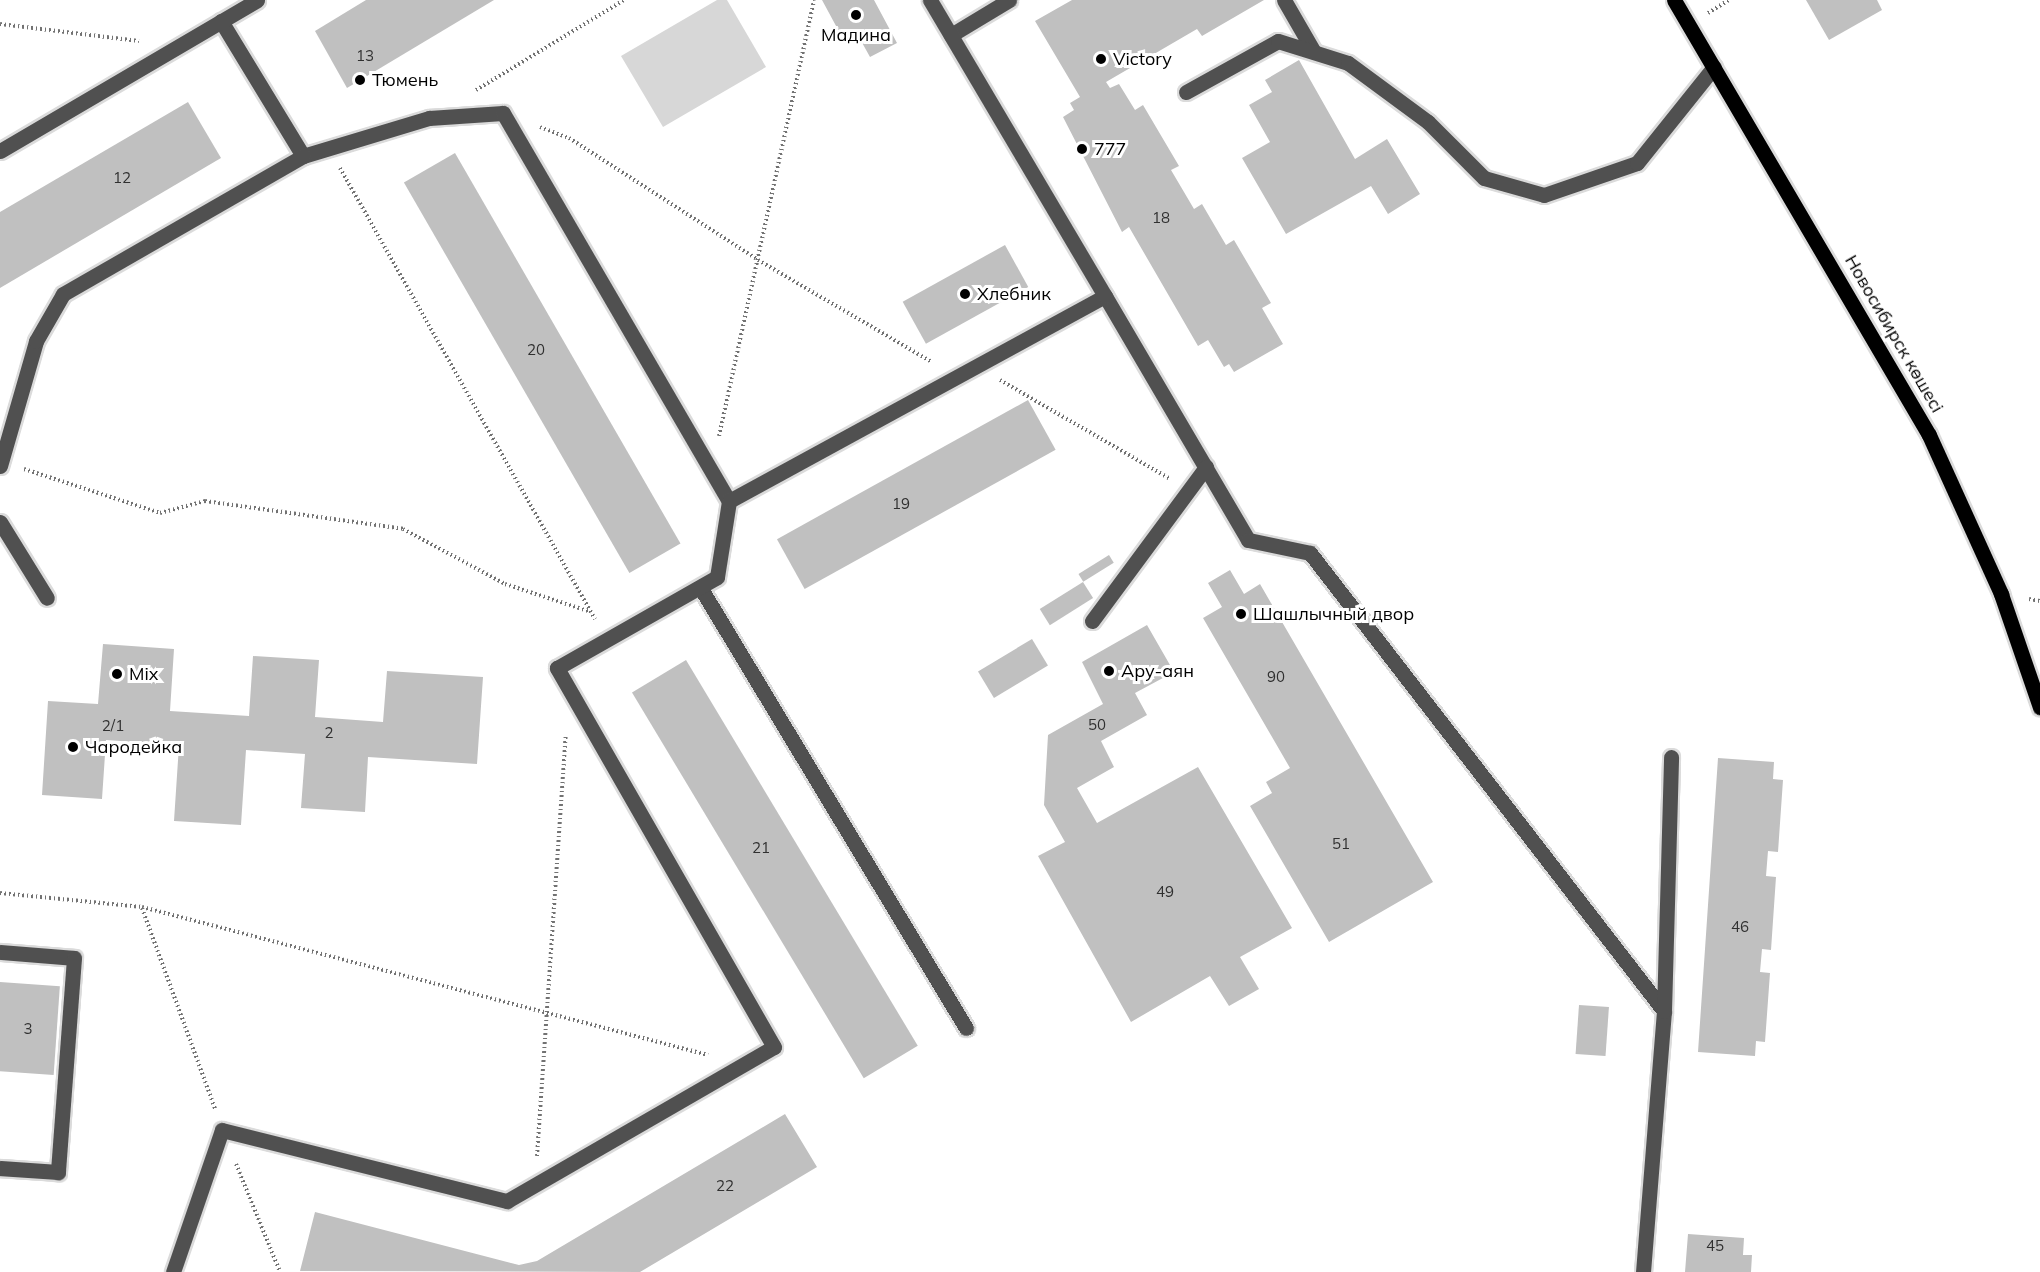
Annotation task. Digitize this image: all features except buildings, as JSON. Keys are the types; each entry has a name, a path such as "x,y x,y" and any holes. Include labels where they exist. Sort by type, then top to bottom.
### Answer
{"main road":[{"name":"Новосибирск көшесі","path":"1674,0 1929,435 2001,594 2040,707"}],"street":[{"path":"0,151 258,0"},
{"path":"930,0 1248,540 1310,553 1664,1011"},
{"path":"951,35 1009,0"},
{"path":"1284,0 1314,52"},
{"path":"221,21 303,156"},
{"path":"1186,92 1278,41 1348,63 1428,122 1484,178 1544,195 1637,163 1714,67"},
{"path":"0,464 36,341 63,294 326,144 429,118 503,113 729,501 717,577 557,668 774,1047 507,1201 222,1130 173,1272"},
{"path":"729,501 1105,296"},
{"path":"1092,621 1206,467"},
{"path":"0,522 47,598"},
{"path":"700,587 966,1028"},
{"path":"1643,1272 1664,1011 1671,757"},
{"path":"0,952 74,958 58,1172 0,1168"}],"path":[{"path":"470,93 624,0"},
{"path":"713,476 814,0"},
{"path":"0,24 180,46"},
{"path":"503,113 569,138 758,260 934,363 973,368 1028,393 1189,490"},
{"path":"326,144 607,640"},
{"path":"0,464 160,513 205,501 404,529 505,584 591,612"},
{"path":"535,1185 569,690"},
{"path":"0,893 142,907 547,1017 744,1064"},
{"path":"142,907 222,1130 280,1272"}],"shaded area":[{"path":"717,0 727,0 766,67 663,127 621,56"}],"place":[{"name":"Мадина","path":"856,15"},
{"name":"Victory","path":"1101,59"},
{"name":"Тюмень","path":"360,80"},
{"name":"777","path":"1082,149"},
{"name":"Хлебник","path":"965,294"},
{"name":"Шашлычный двор","path":"1241,614"},
{"name":"Ару-аян","path":"1109,671"},
{"name":"Mix","path":"117,674"},
{"name":"Чародейка","path":"73,747"}]}
